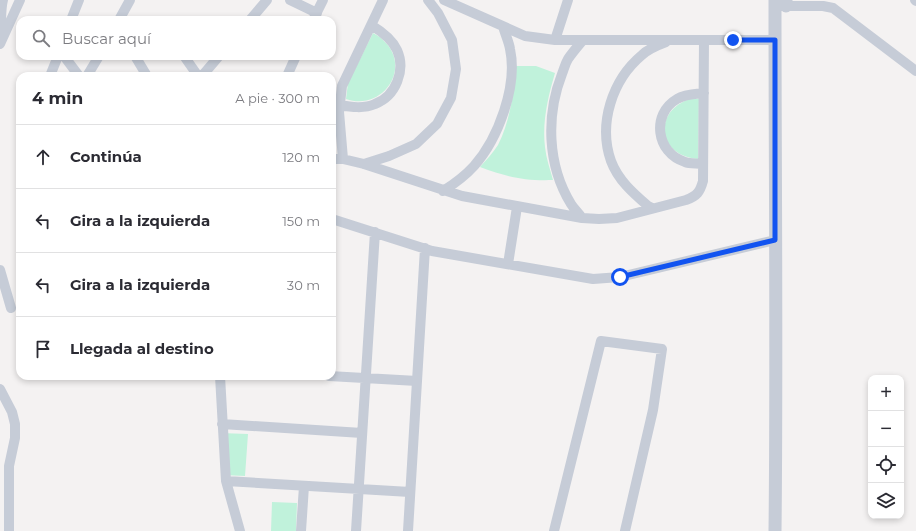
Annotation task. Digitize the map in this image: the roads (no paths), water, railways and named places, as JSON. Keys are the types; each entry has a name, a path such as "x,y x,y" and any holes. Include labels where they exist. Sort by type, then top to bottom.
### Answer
{"street":[{"path":"0,35 2,24 1,8 4,0"},
{"path":"0,44 20,0"},
{"path":"73,16 79,0"},
{"path":"121,16 130,0"},
{"path":"253,16 267,0"},
{"path":"290,0 315,16 323,0"},
{"path":"343,159 339,105 342,86 383,0"},
{"path":"364,164 389,156 416,144 437,124 451,98 456,69 452,40 438,13 428,0"},
{"path":"444,0 525,36 555,40 775,40"},
{"path":"555,40 568,0"},
{"path":"776,531 777,360 775,240 775,40 780,3 833,8 916,71"},
{"path":"339,105 363,107 376,104 387,97 395,87 400,75 400,62 397,50 381,31 371,25"},
{"path":"443,191 456,183 474,166 489,146 500,123 508,100 512,74 511,50 503,26"},
{"path":"582,218 571,204 560,181 553,157 551,132 552,107 559,82 568,59 583,40"},
{"path":"652,208 626,186 612,162 606,133 609,104 623,76 642,54 670,40"},
{"path":"336,159 343,159 364,164 462,196 582,218 617,218 686,200 695,196 701,190 703,181 704,40"},
{"path":"52,72 56,60"},
{"path":"67,60 76,72"},
{"path":"89,72 97,60"},
{"path":"138,60 145,72"},
{"path":"187,60 195,72"},
{"path":"205,72 216,60"},
{"path":"290,72 294,60"},
{"path":"703,164 685,162 675,157 666,149 661,139 660,127 662,116 668,106 677,98 704,93"},
{"path":"508,264 517,207"},
{"path":"336,220 425,248 593,279 613,277 775,240"},
{"path":"356,531 375,232"},
{"path":"408,531 425,248"},
{"path":"0,270 11,308"},
{"path":"554,531 601,341 662,349 653,410 625,531"},
{"path":"336,376 417,381"},
{"path":"220,380 226,481 240,531"},
{"path":"0,389 12,412 15,424 15,438 9,466 9,531"},
{"path":"222,424 362,433"},
{"path":"226,481 410,492"},
{"path":"301,531 304,486"}]}
